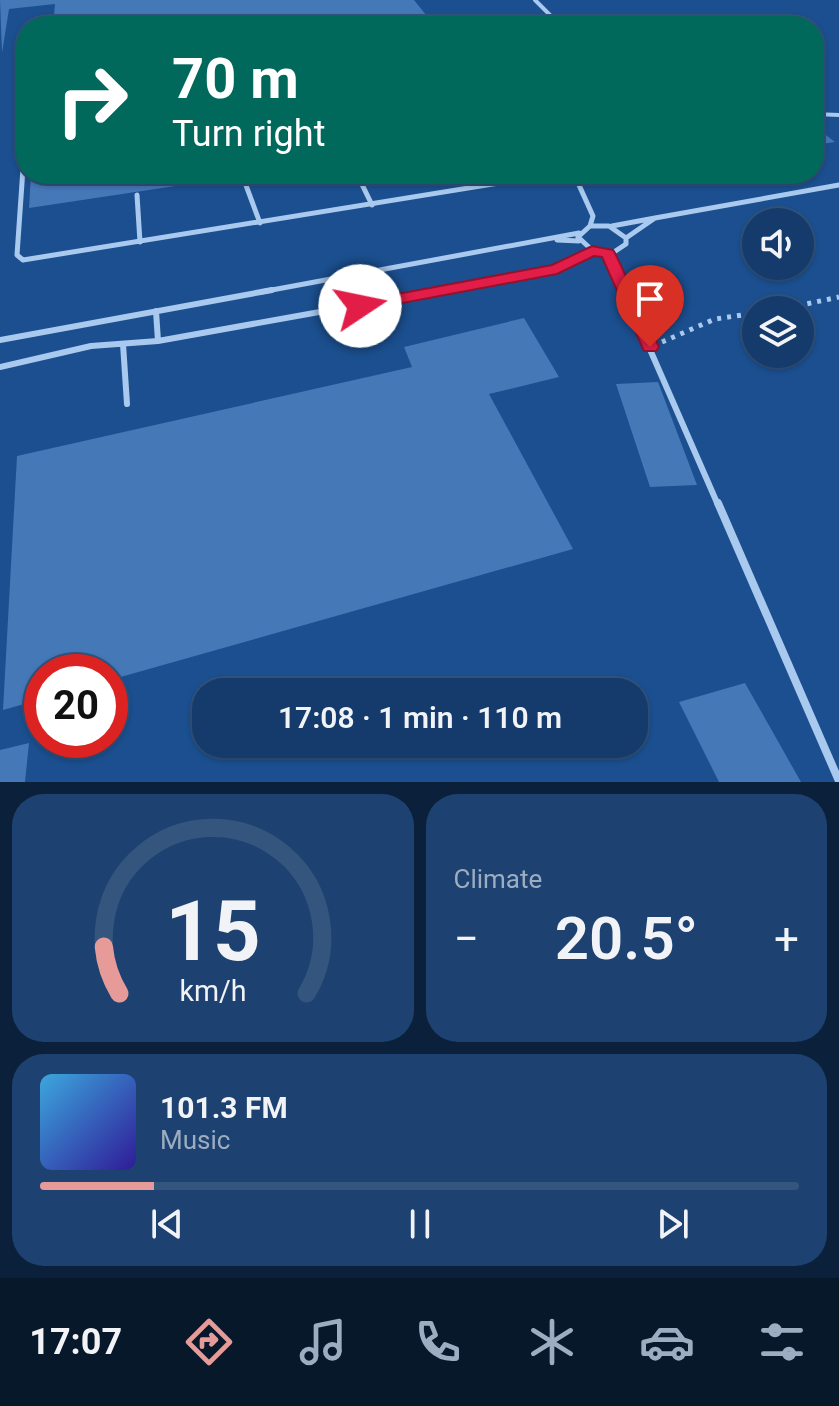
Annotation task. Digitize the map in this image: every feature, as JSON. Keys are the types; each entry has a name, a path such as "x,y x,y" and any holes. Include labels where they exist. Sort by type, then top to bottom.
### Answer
{"lane":[{"path":"535,0 551,16"},
{"path":"22,184 17,255 23,260 496,184"},
{"path":"245,184 260,223"},
{"path":"362,184 372,205"},
{"path":"579,184 593,216 590,226"},
{"path":"0,340 579,233 590,226 609,226 839,185"},
{"path":"137,195 140,242"},
{"path":"545,239 579,241 592,251 608,253 623,249 626,238 655,218"},
{"path":"609,226 626,238"},
{"path":"579,233 579,241"},
{"path":"0,367 91,346 158,341 557,269 592,251"},
{"path":"608,253 839,781"},
{"path":"350,277 360,306"},
{"path":"156,311 158,341"},
{"path":"123,344 127,404"}],"path":[{"path":"814,302 839,297"},
{"path":"650,347 715,319 742,315"}],"building":[{"path":"0,0 414,0 427,16 54,16 55,4 9,9 2,53"},
{"path":"824,134 835,142 824,144"},
{"path":"30,184 189,184 29,208"},
{"path":"524,318 559,377 489,394 573,549 128,675 128,654 24,654 24,704 3,710 17,456 412,367 404,347"},
{"path":"658,382 697,485 650,487 616,384"},
{"path":"745,683 801,782 719,782 679,702"},
{"path":"24,744 24,758 27,758 25,782 0,782 0,750"}],"route":[{"path":"360,306 557,269 592,251 608,253 650,347"}]}
